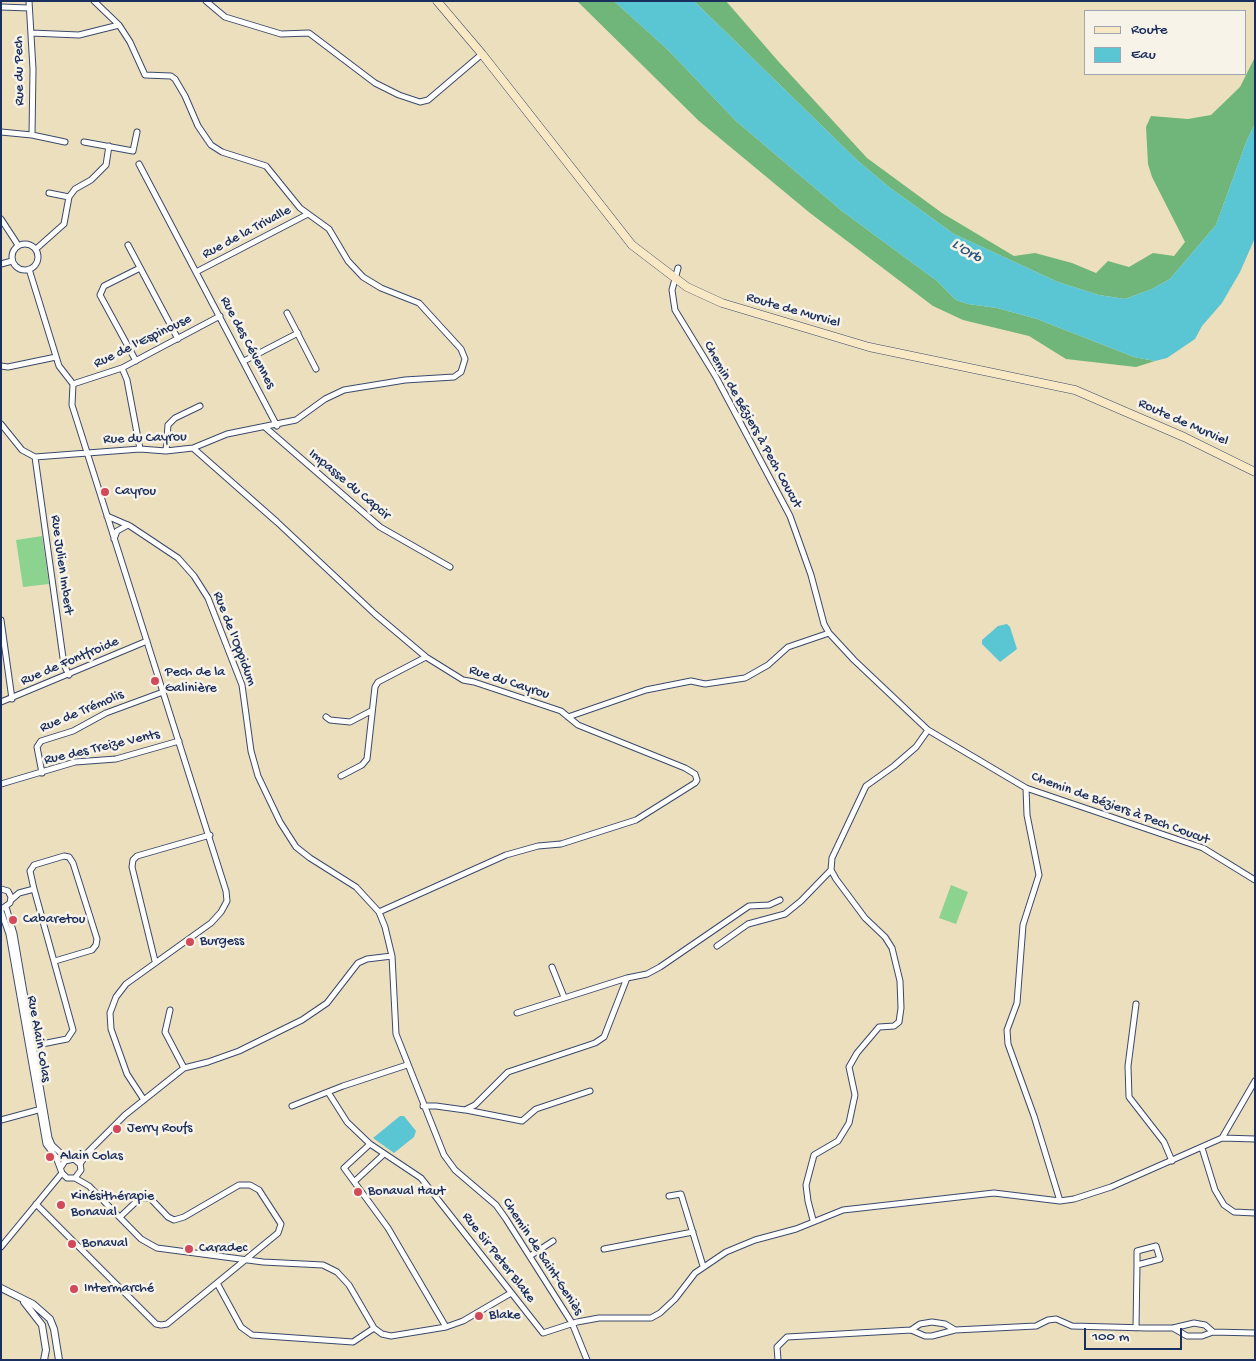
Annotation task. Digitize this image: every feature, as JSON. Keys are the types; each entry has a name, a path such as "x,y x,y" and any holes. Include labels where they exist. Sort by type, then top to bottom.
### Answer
{"main road":[{"name":"Route de Murviel","path":"437,1 482,54 632,245 674,279 722,303 869,346 1075,390 1193,440 1255,472"}],"street":[{"name":"Rue du Pech","path":"29,1 33,69 32,134"},
{"path":"94,1 119,25 130,42 145,75 171,76 175,79 185,96 198,126 211,144 222,152 266,166 300,208 328,229 348,261 363,277 381,288 419,303 461,349 464,364 460,374 454,377 405,380 344,390 325,399 296,420 277,426 227,434 193,448"},
{"path":"206,1 225,17 244,23 281,34 309,33 376,83 399,95 420,102 428,100 482,54"},
{"path":"1,7 28,8"},
{"path":"31,33 79,35 119,25"},
{"path":"1,132 32,134 65,142"},
{"path":"84,142 133,150 137,132"},
{"path":"36,249 64,224 69,197 75,189 91,180 106,165 109,146"},
{"name":"Rue des Cévennes","path":"138,164 277,426"},
{"path":"49,193 69,197"},
{"name":"Rue de la Trivalle","path":"196,272 308,214"},
{"path":"1,218 18,245"},
{"path":"29,244 36,249 37,261 28,269 20,269 12,261 12,252 18,245 29,244"},
{"path":"128,245 178,339"},
{"path":"1,264 12,261"},
{"path":"136,361 100,294 104,286 140,268"},
{"name":"Chemin de Béziers à Pech Coucut","path":"678,268 674,279 672,299 675,310 716,377 790,516 811,575 824,624 829,633 884,690 928,730 1026,788 1203,848 1255,880"},
{"path":"28,269 61,370 73,384 72,405 86,452 210,835 226,891 227,901 222,912 211,923 155,961 126,984 116,997 110,1013 111,1029 128,1074 144,1100"},
{"path":"287,313 316,369"},
{"name":"Rue de l'Espinouse","path":"73,384 122,368 220,316"},
{"path":"244,361 298,333"},
{"path":"1,366 8,367 56,357"},
{"path":"122,368 127,380 140,450"},
{"path":"166,451 168,425 174,418 200,406"},
{"path":"1,424 22,450 35,457"},
{"name":"Impasse du Capcir","path":"266,428 380,527 450,567"},
{"name":"Rue du Cayrou","path":"35,457 86,452 166,451 193,448 277,522 375,614 426,657 462,680 518,696 561,712 578,725 685,768 695,774 697,780 695,783 636,820 561,844 538,846 506,855 380,912"},
{"name":"Rue Julien Imbert","path":"35,457 64,665 69,675"},
{"name":"Rue de l'Oppidum","path":"107,516 128,525 178,558 194,576 208,598 242,685 251,751 258,776 280,822 296,846"},
{"path":"114,540 117,532 128,525"},
{"path":"1,620 12,699"},
{"path":"568,717 646,690 691,681 705,684 745,678 768,665 788,647 829,633"},
{"name":"Rue de Fontfroide","path":"1,702 147,641"},
{"path":"341,776 362,765 367,759 373,691 378,682 426,657"},
{"name":"Rue de Trémolis","path":"42,773 37,747 41,741 73,731 106,713 163,692"},
{"path":"326,717 330,720 350,722 371,711"},
{"path":"813,1220 806,1186 814,1155 838,1141 849,1123 855,1095 849,1067 857,1052 879,1027 894,1026 899,1022 901,1008 900,981 892,948 886,937 866,918 836,879 831,870 832,858 866,786 916,747 928,730"},
{"name":"Rue des Treize Vents","path":"1,784 88,760 116,759 179,742"},
{"path":"1026,788 1028,815 1039,875 1023,925 1017,1003 1007,1030 1008,1044 1034,1116 1060,1201"},
{"path":"155,961 132,867 132,860 137,856 210,835"},
{"name":"Chemin de Saint-Geniès","path":"296,846 310,858 356,887 380,912 386,927 392,956 396,1034 444,1155 455,1170 496,1205 572,1323 587,1360"},
{"path":"32,1046 67,1039 73,1030 30,871 34,865 64,856 70,857 73,863 97,939 96,945 92,950 55,961"},
{"path":"717,946 748,924 784,914 801,901 831,870"},
{"path":"1,883 3,889 10,893 34,889"},
{"path":"10,893 11,900"},
{"path":"3,909 19,893"},
{"path":"517,1013 564,996 647,974 660,968 749,906 769,905 780,900"},
{"name":"Rue Alain Colas","path":"3,909 14,934 49,1138 52,1145 71,1160"},
{"name":"Rue Alain Colas","path":"3,909 38,1110 46,1144 61,1167"},
{"path":"392,956 372,958 358,964 327,1003 302,1020 239,1051 184,1068 144,1100 88,1152 80,1164 81,1173 89,1186 141,1239 157,1248 244,1260 323,1265 337,1272 348,1285 374,1328 382,1334 391,1336 446,1327 463,1321 511,1293"},
{"path":"552,967 564,996"},
{"path":"465,1110 475,1105 508,1072 595,1043 604,1037 627,978"},
{"path":"1136,1004 1128,1066 1129,1097 1164,1142 1172,1161"},
{"path":"170,1010 165,1032 184,1068"},
{"path":"292,1106 407,1065"},
{"path":"1222,1138 1255,1080"},
{"path":"423,1106 465,1110 522,1121 536,1109 590,1091"},
{"name":"Rue Sir Peter Blake","path":"328,1092 347,1122 370,1144 383,1155 421,1178 543,1333 572,1323"},
{"path":"1,1120 38,1110"},
{"path":"572,1323 599,1318 651,1318 660,1313 675,1299 703,1266 726,1252 756,1240 796,1228 813,1220 857,1207 994,1193 1060,1201 1074,1199 1111,1187 1222,1138 1255,1138"},
{"path":"370,1144 344,1168 388,1228 446,1327"},
{"path":"1202,1148 1215,1190 1224,1205 1234,1212 1255,1213"},
{"path":"64,1176 61,1167 88,1152"},
{"path":"355,1181 383,1155"},
{"path":"71,1160 80,1164"},
{"path":"75,1178 81,1173"},
{"path":"64,1176 75,1178 89,1186"},
{"path":"1,1247 36,1204 64,1176"},
{"path":"36,1204 156,1324 167,1324 278,1233 281,1224 259,1190 250,1186 239,1185 184,1217 174,1220 168,1217 150,1198 140,1198 120,1217"},
{"path":"669,1196 681,1194 703,1266"},
{"path":"604,1249 693,1232"},
{"path":"530,1256 553,1241"},
{"path":"1136,1328 1137,1251 1156,1246 1160,1259 1137,1265"},
{"path":"217,1283 242,1327 252,1334 353,1342 374,1328"},
{"path":"1,1288 33,1304 50,1319 54,1329 60,1360"},
{"path":"21,1299 36,1314 42,1325 46,1350 44,1360"},
{"path":"778,1360 777,1347 787,1337 911,1330 932,1336 955,1330 1036,1326 1048,1320 1056,1319 1072,1326 1136,1328 1174,1328 1194,1322 1205,1325 1213,1332"},
{"path":"911,1330 920,1324 932,1322 945,1324 955,1330"},
{"path":"1174,1328 1187,1336 1202,1336 1213,1332 1255,1333"}],"green space":[{"path":"577,1 614,1 667,49 736,121 842,211 937,281 956,300 968,304 997,308 1037,319 1134,357 1155,361 1136,367 1066,359 1029,336 963,320 933,306 810,213 699,121"},
{"path":"694,1 726,1 867,158 942,213 1014,256 1035,253 1072,263 1096,273 1108,261 1129,267 1153,253 1174,256 1185,242 1152,177 1148,164 1146,127 1151,116 1188,119 1211,115 1240,87 1255,57 1255,124 1247,140 1216,225 1170,279 1152,289 1125,299 1099,295 1058,282 954,234 889,187 858,161"},
{"path":"42,536 49,584 23,587 16,540"},
{"path":"951,885 968,892 956,924 939,918"}],"water":[{"name":"L'Orb","path":"614,1 694,1 858,161 889,187 954,234 1058,282 1099,295 1125,299 1152,289 1170,279 1216,225 1247,140 1255,124 1255,238 1240,272 1222,303 1202,326 1195,339 1167,358 1155,361 1134,357 1037,319 997,308 968,304 956,300 937,281 842,211 736,121 667,49"},
{"path":"1007,624 1010,627 1017,649 1000,662 982,644 982,640 998,626"},
{"path":"400,1116 404,1116 416,1131 414,1137 394,1153 373,1138"}],"place":[{"name":"Cayrou","path":"105,492"},
{"name":"Pech de la Galinière","path":"155,681"},
{"name":"Cabaretou","path":"13,920"},
{"name":"Burgess","path":"190,942"},
{"name":"Jerry Roufs","path":"117,1129"},
{"name":"Alain Colas","path":"50,1157"},
{"name":"Bonaval Haut","path":"358,1192"},
{"name":"Kinésithérapie Bonaval","path":"61,1205"},
{"name":"Bonaval","path":"72,1244"},
{"name":"Caradec","path":"189,1249"},
{"name":"Intermarché","path":"74,1289"},
{"name":"Blake","path":"479,1316"}]}
